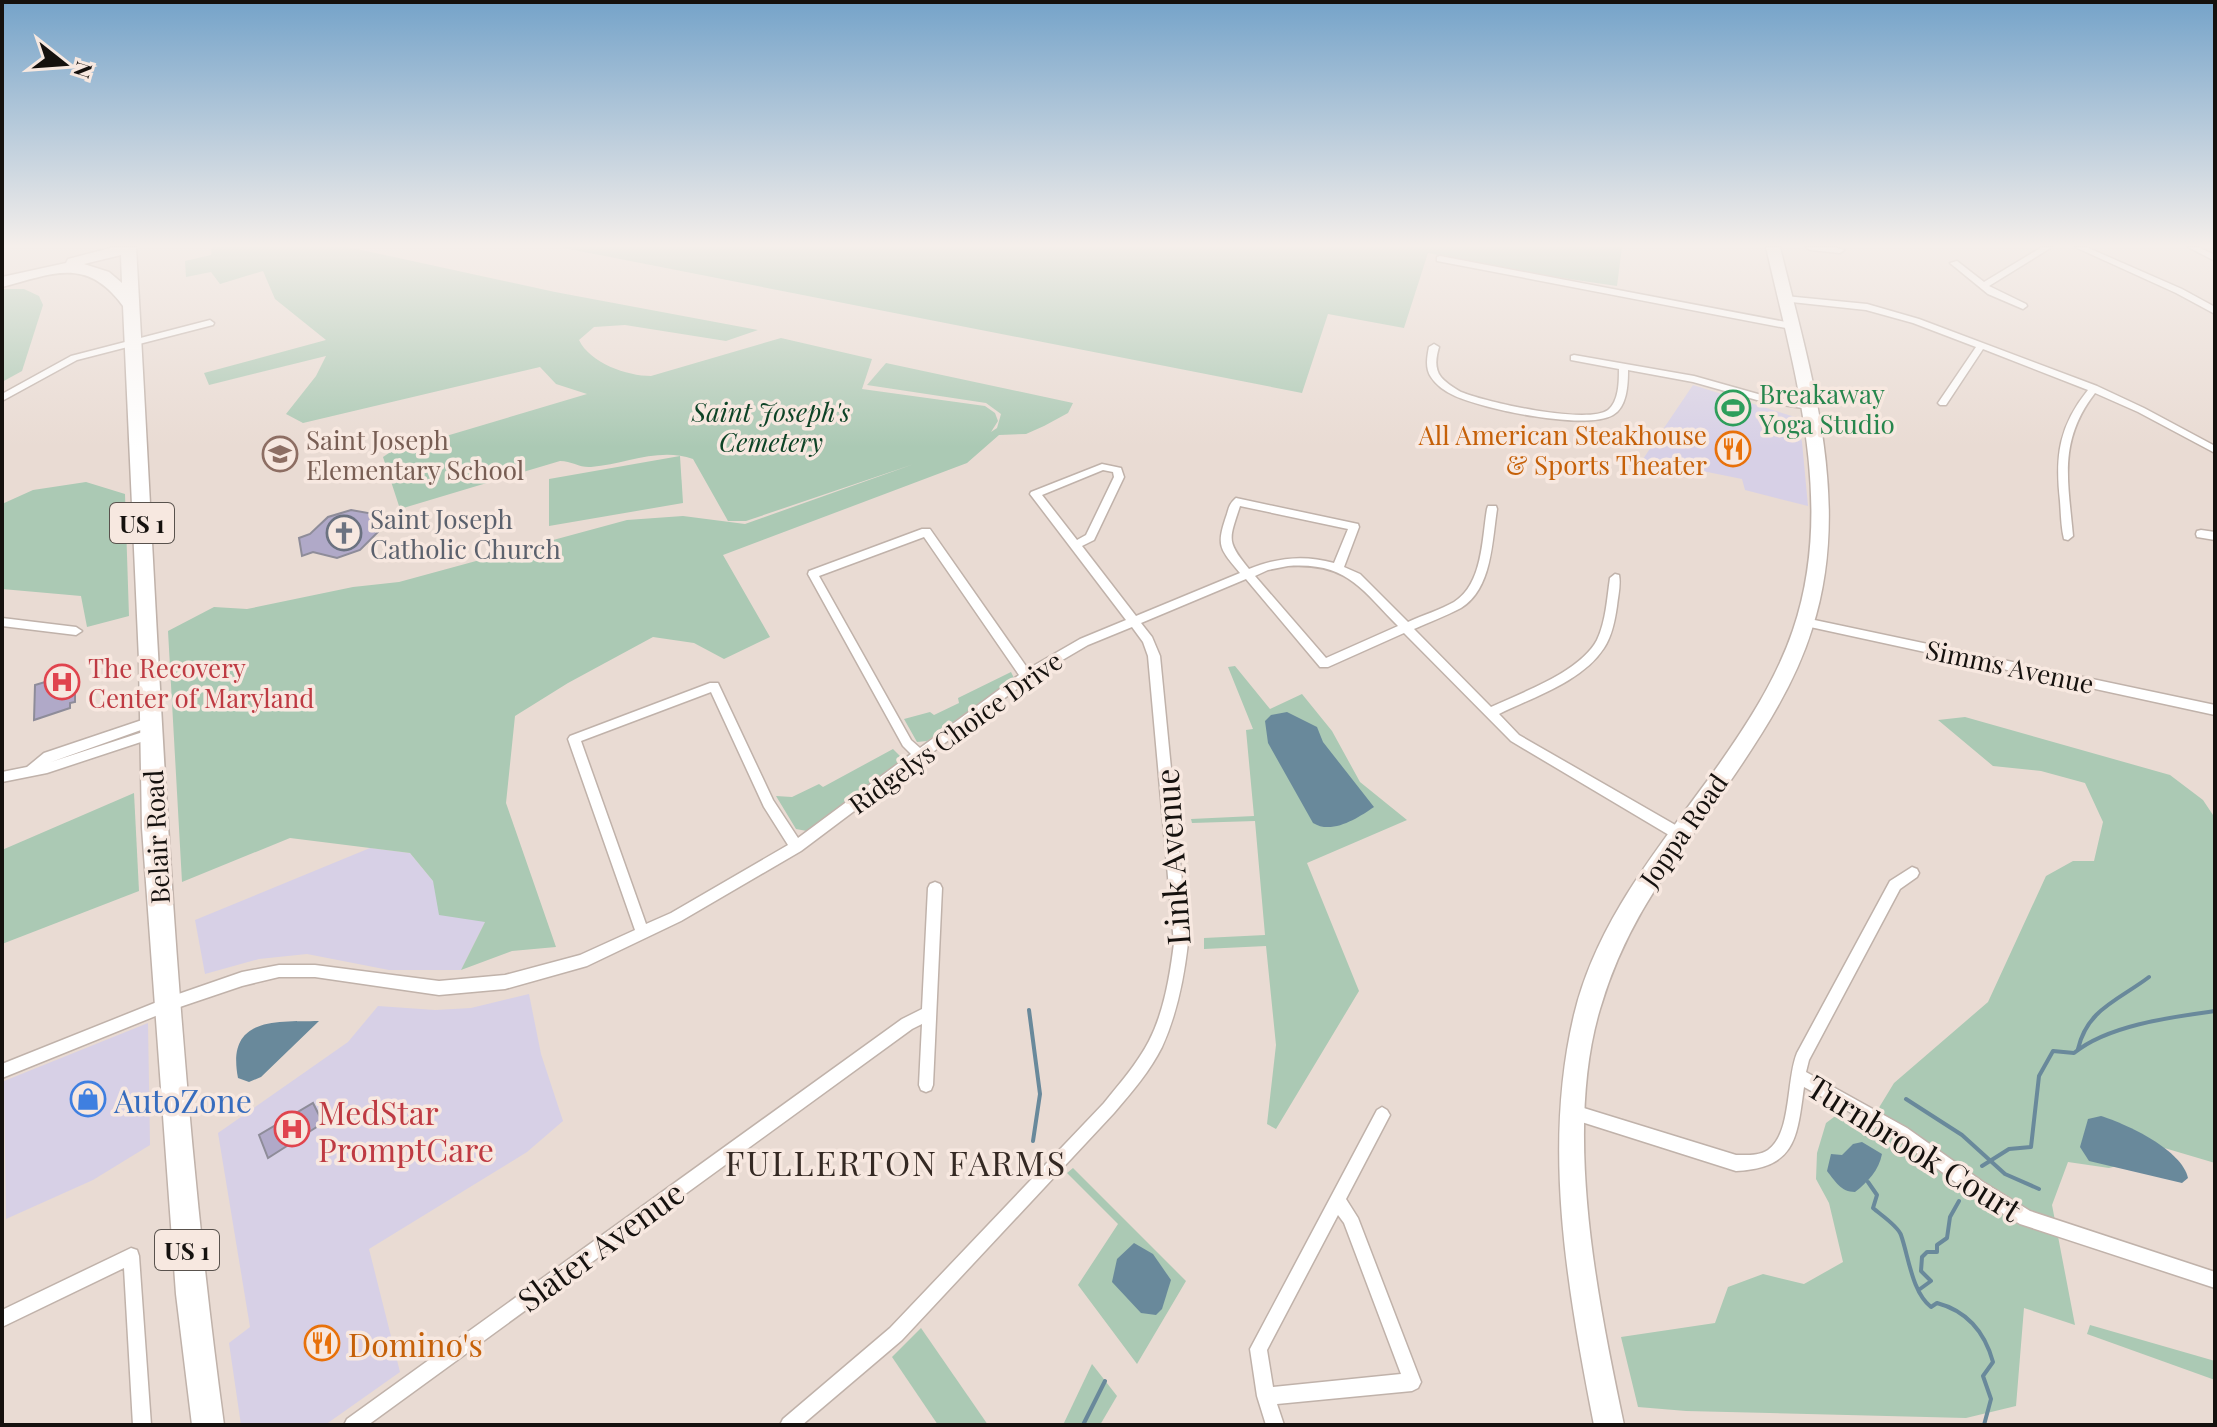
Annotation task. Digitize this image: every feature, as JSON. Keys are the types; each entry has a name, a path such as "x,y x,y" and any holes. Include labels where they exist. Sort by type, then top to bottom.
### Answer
{"highway":[{"name":"Belair Road","path":"130,314 154,828 192,1308 208,1425"}],"main road":[{"name":"Joppa Road","path":"1609,1425 1590,1330 1578,1231 1574,1113 1584,1031 1600,969 1633,901 1766,710 1789,667 1805,622 1817,570 1821,470 1788,314"}],"street":[{"path":"1726,314 1791,326"},
{"path":"1891,314 2094,388 2215,450"},
{"path":"2,398 64,362 210,323"},
{"path":"1943,403 1981,346"},
{"path":"1434,347 1431,361 1434,375 1459,395 1578,420 1599,418 1615,408 1623,390 1624,367"},
{"path":"1574,358 1694,379 1764,399 1809,406"},
{"path":"2068,536 2063,443 2070,422 2094,388"},
{"name":"Link Avenue","path":"789,1425 896,1334 1032,1191 1135,1077 1171,1005 1180,961 1179,900 1154,656 1148,640 1135,622 1035,494 1102,467 1117,470 1119,477 1090,537 1075,545"},
{"path":"1338,568 1354,527 1236,502 1225,542 1227,550 1245,575 1324,664 1459,604 1472,594 1478,579 1492,509"},
{"path":"920,755 907,743 813,574 926,532 1026,676"},
{"path":"2201,534 2215,536"},
{"name":"Ridgelys Choice Drive","path":"2,1071 167,1005 242,979 289,970 439,988 505,982 582,961 643,934 796,847 1026,676 1074,647 1245,575 1277,563 1298,560 1338,568 1361,581 1489,713 1529,748 1679,834"},
{"path":"1489,713 1571,671 1593,654 1606,630 1615,578"},
{"path":"2,622 76,631"},
{"name":"Simms Avenue","path":"1805,622 2215,710"},
{"path":"643,934 574,739 714,686 768,803 796,847"},
{"path":"2,777 47,768 151,728"},
{"path":"1574,1113 1723,1160 1760,1163 1779,1151 1789,1137 1797,1075 1813,1036 1898,880 1912,873"},
{"path":"926,1085 935,888"},
{"name":"Slater Avenue","path":"353,1425 907,1024 928,1013"},
{"name":"Turnbrook Court","path":"1797,1075 1902,1133 1977,1188 2026,1218 2215,1280"},
{"path":"1275,1425 1266,1396 1258,1349 1382,1115"},
{"path":"1266,1396 1412,1382 1350,1218 1337,1200"},
{"path":"2,1319 131,1256 142,1425"}],"shaded area":[{"path":"1693,385 1795,417 1802,442 1808,506 1745,490 1742,479 1643,459"},
{"path":"370,848 410,853 433,881 485,922 461,970 389,970 307,954 259,959 205,974 195,920"},
{"path":"529,994 541,1054 563,1121 527,1152 369,1249 400,1372 325,1425 241,1425 229,1343 250,1327 218,1133 348,1042 378,1006 435,1010 471,1008"},
{"path":"148,1023 150,1145 93,1180 6,1219 4,1081"}],"green space":[{"path":"2,314 40,314 22,371 2,382"},
{"name":"Saint Joseph's Cemetery","path":"293,314 670,314 758,330 726,341 625,325 594,327 579,340 592,355 610,367 651,376 781,338 872,359 862,389 985,406 995,413 998,421 991,432 997,428 1001,414 986,403 867,385 886,363 1073,403 1068,413 1026,434 999,435 967,463 723,555 770,637 724,659 694,643 653,637 515,716 506,803 556,947 512,951 461,970 485,922 439,915 433,881 410,853 290,838 182,882 168,631 214,607 247,609 353,587 399,582 627,520 683,516 745,524 914,464 746,521 728,521 693,459 668,455 591,467 560,461 400,509 383,457 389,453 587,394 556,384 540,367 303,423 286,414 316,376 326,356 209,385 204,373 326,340"},
{"path":"898,314 1409,314 1404,328 1328,314 1302,393"},
{"path":"680,456 683,503 549,526 549,479"},
{"path":"86,482 125,494 129,616 87,627 81,596 2,589 2,504 33,490"},
{"path":"1235,666 1270,709 1302,694 1332,731 1360,782 1407,820 1307,863 1359,991 1276,1129 1267,1124 1276,1045 1266,946 1204,949 1204,938 1265,935 1255,821 1192,823 1191,819 1254,816 1246,730 1253,729 1228,667"},
{"path":"1011,672 1014,678 927,741 917,742 904,719 930,712 934,715 959,703 958,698"},
{"path":"1965,717 2170,775 2203,800 2215,818 2215,1163 2134,1139 2132,1162 2109,1168 2068,1162 2052,1205 2075,1325 2024,1308 2016,1406 1966,1418 1638,1407 1621,1337 1715,1323 1728,1287 1763,1274 1804,1284 1843,1262 1829,1203 1816,1179 1817,1153 1826,1123 1838,1114 1869,1124 1894,1083 1988,1002 2046,876 2073,861 2094,861 2103,822 2085,783 2041,771 1993,766 1938,720"},
{"path":"893,749 903,759 807,831 796,829 776,796 792,797 819,784 823,787"},
{"path":"134,793 139,891 2,944 2,850"},
{"path":"1073,1168 1186,1281 1137,1364 1078,1285 1118,1224 1067,1173"},
{"path":"2090,1325 2215,1361 2215,1380 2087,1334"},
{"path":"921,1328 988,1425 938,1425 892,1357"},
{"path":"1092,1364 1117,1396 1100,1425 1063,1425"}],"water":[{"path":"1287,712 1317,727 1323,742 1374,807 1336,826 1313,823 1268,743 1265,721 1271,715"},
{"path":"319,1021 261,1077 249,1082 238,1078 236,1058 247,1033 271,1023"},
{"path":"2101,1116 2125,1125 2165,1148 2184,1168 2188,1178 2182,1183 2089,1161 2080,1147 2088,1119"},
{"path":"1862,1142 1882,1154 1868,1180 1855,1192 1850,1192 1827,1171 1831,1154 1842,1155 1853,1144"},
{"path":"1134,1243 1153,1254 1171,1280 1162,1309 1156,1315 1141,1313 1112,1282 1117,1259"}],"building":[{"name":"Saint Joseph Catholic Church","path":"351,510 374,514 378,532 360,550 337,558 313,552 302,556 299,538 310,534 328,517"},
{"path":"75,673 75,702 70,703 70,708 34,720 35,685"},
{"name":"MedStar PromptCare","path":"313,1103 323,1123 268,1158 259,1135"}],"waterway":[{"path":"2078,1049 2082,1035 2097,1015 2149,977"},
{"path":"1029,1010 1040,1094 1033,1141"},
{"path":"1990,1161 2009,1149 2031,1147 2039,1076 2053,1051 2074,1053 2088,1043 2122,1029 2215,1011"},
{"path":"1906,1099 1962,1135 1990,1161"},
{"path":"1982,1166 1990,1161"},
{"path":"1990,1161 2005,1174 2039,1189"},
{"path":"1868,1182 1877,1195 1873,1208 1901,1235 1919,1293 1931,1307 1937,1303 1966,1318 1985,1342 1993,1362 1983,1376 1991,1399 1984,1425"},
{"path":"1920,1289 1931,1281 1921,1271 1922,1257 1927,1252 1937,1252 1937,1245 1947,1238 1950,1217 1959,1201"},
{"path":"1083,1425 1105,1381"}],"place":[{"name":"Breakaway Yoga Studio","path":"1733,408"},
{"name":"All American Steakhouse & Sports Theater","path":"1733,449"},
{"name":"Saint Joseph Elementary School","path":"280,454"},
{"name":"Saint Joseph Catholic Church","path":"344,533"},
{"name":"The Recovery Center of Maryland","path":"62,682"},
{"name":"AutoZone","path":"88,1099"},
{"name":"MedStar PromptCare","path":"292,1129"},
{"name":"Domino's","path":"322,1343"}],"district":[{"name":"FULLERTON FARMS","path":"896,1162"}]}
